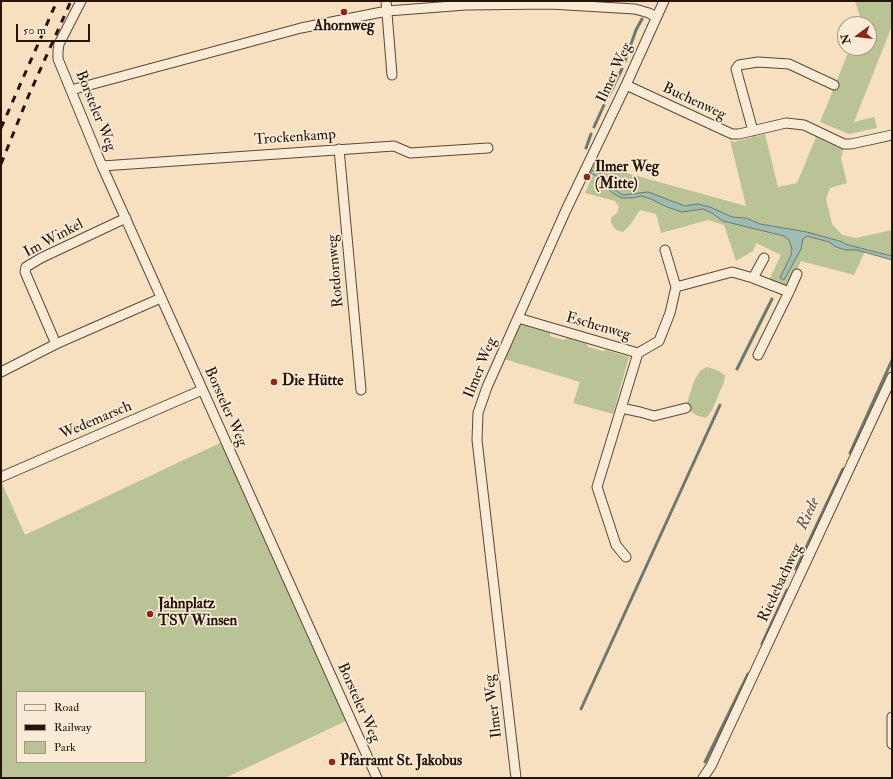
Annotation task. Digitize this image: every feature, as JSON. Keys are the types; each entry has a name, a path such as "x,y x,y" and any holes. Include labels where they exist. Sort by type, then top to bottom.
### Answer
{"street":[{"name":"Borsteler Weg","path":"80,1 59,44 58,58 102,166 377,778"},
{"path":"386,1 392,75"},
{"name":"Ilmer Weg","path":"516,778 477,440 478,413 487,386 566,210 626,85 664,1"},
{"path":"71,90 301,28 387,11 466,3 550,4 635,9 656,17"},
{"name":"Buchenweg","path":"753,131 736,69 739,65 758,62 789,64 834,85"},
{"name":"Buchenweg","path":"626,85 726,132 739,134 786,123 794,123 804,125 844,144 851,144 892,135"},
{"name":"Trockenkamp","path":"102,166 394,146 410,153 488,148"},
{"name":"Rotdornweg","path":"340,149 361,390"},
{"name":"Im Winkel","path":"56,344 25,272 26,267 41,258 126,218"},
{"name":"Eschenweg","path":"518,318 638,353 659,341 670,314 676,287 665,250"},
{"path":"753,278 764,258"},
{"path":"676,287 732,272 753,278 789,292"},
{"path":"758,355 797,274"},
{"path":"1,372 56,344 161,298"},
{"path":"626,557 616,545 597,487 638,353"},
{"name":"Riedebachweg","path":"703,778 715,758 892,377"},
{"name":"Wedemarsch","path":"1,477 202,390"},
{"path":"620,408 654,416 686,408"},
{"path":"892,717 892,744"}],"green space":[{"path":"855,1 892,1 892,26 854,122 874,117 877,128 849,134 820,122 847,56 877,56 877,16 860,16"},
{"path":"765,134 778,187 797,183 816,137 843,150 841,158 847,183 830,188 826,199 832,224 842,235 856,238 892,230 892,256 866,249 854,275 801,261 787,288 769,280 781,255 756,243 753,251 736,261 724,225 708,220 661,233 656,214 640,210 630,225 623,232 616,230 611,223 611,218 617,213 619,207 615,201 585,193 593,175 589,173 594,164 746,206 730,140 734,142"},
{"path":"519,324 550,333 550,336 564,340 567,338 587,344 588,347 603,351 606,350 629,357 613,414 573,403 580,382 504,359"},
{"path":"707,367 717,370 725,375 724,382 712,410 705,418 696,415 689,410 687,403 694,381 700,371"},
{"name":"Jahnplatz TSV Winsen","path":"222,442 346,721 225,778 1,778 1,481 25,535"}],"water":[{"path":"591,170 600,173 612,188 623,195 648,192 685,206 698,204 710,207 732,217 746,218 760,224 807,232 843,242 845,244 892,256 892,260 857,250 846,250 836,247 829,242 807,236 803,239 801,249 784,280 780,278 791,255 792,249 789,240 784,236 723,221 712,213 703,209 682,212 641,196 622,198 609,190 607,184 590,173"}],"waterway":[{"path":"625,61 636,30 642,19"},
{"path":"608,97 622,69"},
{"path":"594,127 604,105"},
{"path":"586,148 591,134"},
{"path":"737,369 772,299"},
{"name":"Riede","path":"850,453 892,360"},
{"path":"581,709 720,405"},
{"name":"Riede","path":"796,569 843,469"},
{"name":"Riede","path":"762,644 787,590"},
{"name":"Riede","path":"705,762 748,674"}],"railway":[{"path":"1,128 57,1"},
{"path":"1,164 28,97 71,1"}],"place":[{"name":"Ahornweg","path":"344,12"},
{"name":"Ilmer Weg (Mitte)","path":"587,177"},
{"name":"Die Hütte","path":"274,382"},
{"name":"Jahnplatz TSV Winsen","path":"150,614"},
{"name":"Pfarramt St. Jakobus","path":"332,762"}]}
